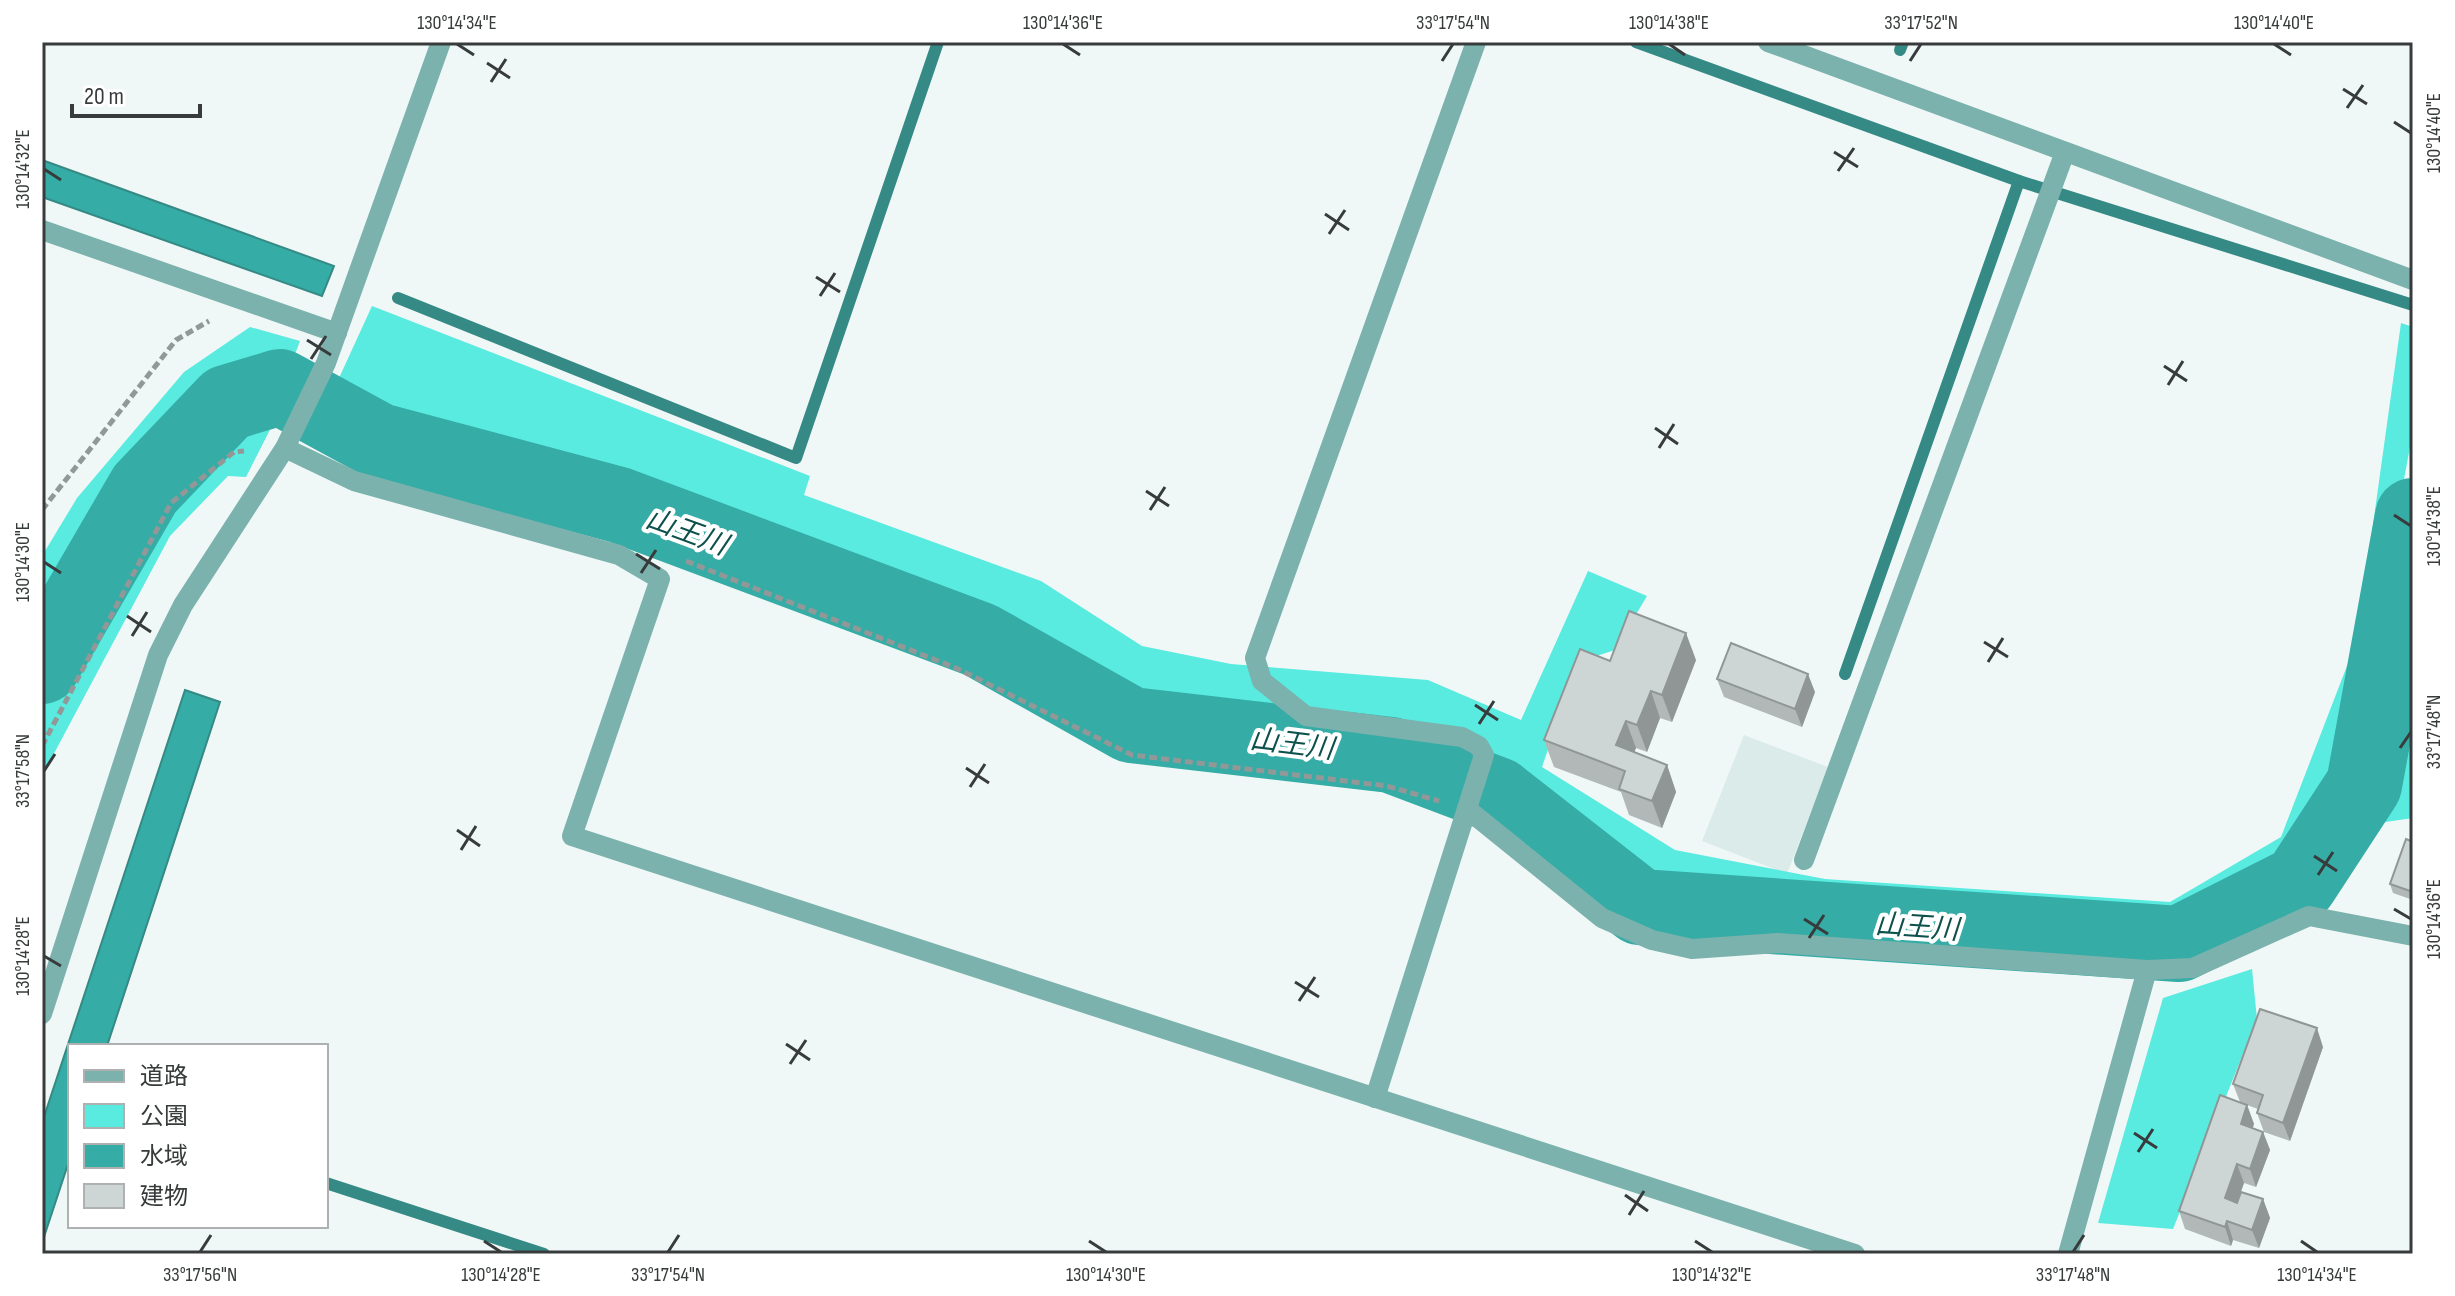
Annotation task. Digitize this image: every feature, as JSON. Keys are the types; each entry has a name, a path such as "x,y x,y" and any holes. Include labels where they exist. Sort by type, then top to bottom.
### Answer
{"street":[{"path":"42,1014 158,655 183,605 285,448 326,363 441,42"},
{"path":"1375,1098 1484,755 1479,746 1462,737 1306,716 1262,681 1255,658 1476,42"},
{"path":"1768,42 2413,280"},
{"path":"1804,860 2065,152"},
{"path":"42,230 337,333"},
{"path":"285,448 354,481 619,555 660,579 572,836 1855,1254"},
{"path":"1467,809 1602,918 1652,940 1692,949 1778,943 2147,970 2193,968 2309,916 2413,936"},
{"path":"2068,1254 2147,970"}],"path":[{"path":"42,510 176,340 244,301"},
{"path":"42,746 171,503 234,452 285,448"},
{"path":"660,579 671,555 956,668 1132,755 1387,786 1467,809"}],"shaded area":[{"path":"1744,735 1828,767 1787,874 1702,841"}],"green space":[{"path":"372,306 810,476 804,495 1041,581 1142,646 1231,664 1428,680 1521,720 1588,571 1647,596 1615,650 1578,662 1542,767 1675,850 1825,879 2170,902 2281,837 2357,640 2401,323 2413,327 2413,431 2358,726 2297,861 2176,926 1646,896 1521,793 1452,751 1128,705 988,627 613,483 387,424 334,389"},
{"path":"250,327 300,341 291,365 211,388 110,500 42,622 42,556 77,498 184,372"},
{"path":"279,412 246,477 228,476 170,536 42,776 42,698 156,493 232,423"},
{"path":"2413,673 2413,818 2365,825"},
{"path":"2252,969 2257,1019 2173,1229 2098,1223 2163,998"}],"water":[{"path":"42,160 334,266 322,296 42,197"},
{"path":"185,690 220,702 108,1044 68,1044"},
{"path":"68,1044 68,1164 42,1243 42,1123"}],"building":[{"path":"1629,611 1686,633 1662,695 1651,691 1637,725 1626,721 1616,745 1667,765 1652,801 1619,789 1625,771 1544,740 1580,649 1610,661"},
{"path":"1731,643 1808,674 1795,709 1717,679"},
{"path":"2406,839 2413,842 2413,892 2390,884"},
{"path":"2260,1009 2317,1028 2283,1123 2257,1113 2263,1095 2233,1084"},
{"path":"2220,1095 2247,1105 2241,1124 2263,1132 2250,1169 2237,1164 2225,1198 2237,1203 2241,1192 2263,1199 2252,1230 2227,1221 2225,1227 2179,1211"}],"waterway":[{"path":"398,298 796,458 938,42"},
{"path":"1636,42 2019,181 2413,305"},
{"path":"1900,50 1903,42"},
{"path":"1845,674 2019,181"},
{"name":"山王川","path":"42,666 145,489 227,403 280,387 379,441 619,505 980,640 1131,725 1391,755 1497,795 1640,907 2179,944 2300,883 2364,785 2413,516"},
{"path":"328,1184 544,1254"}]}
